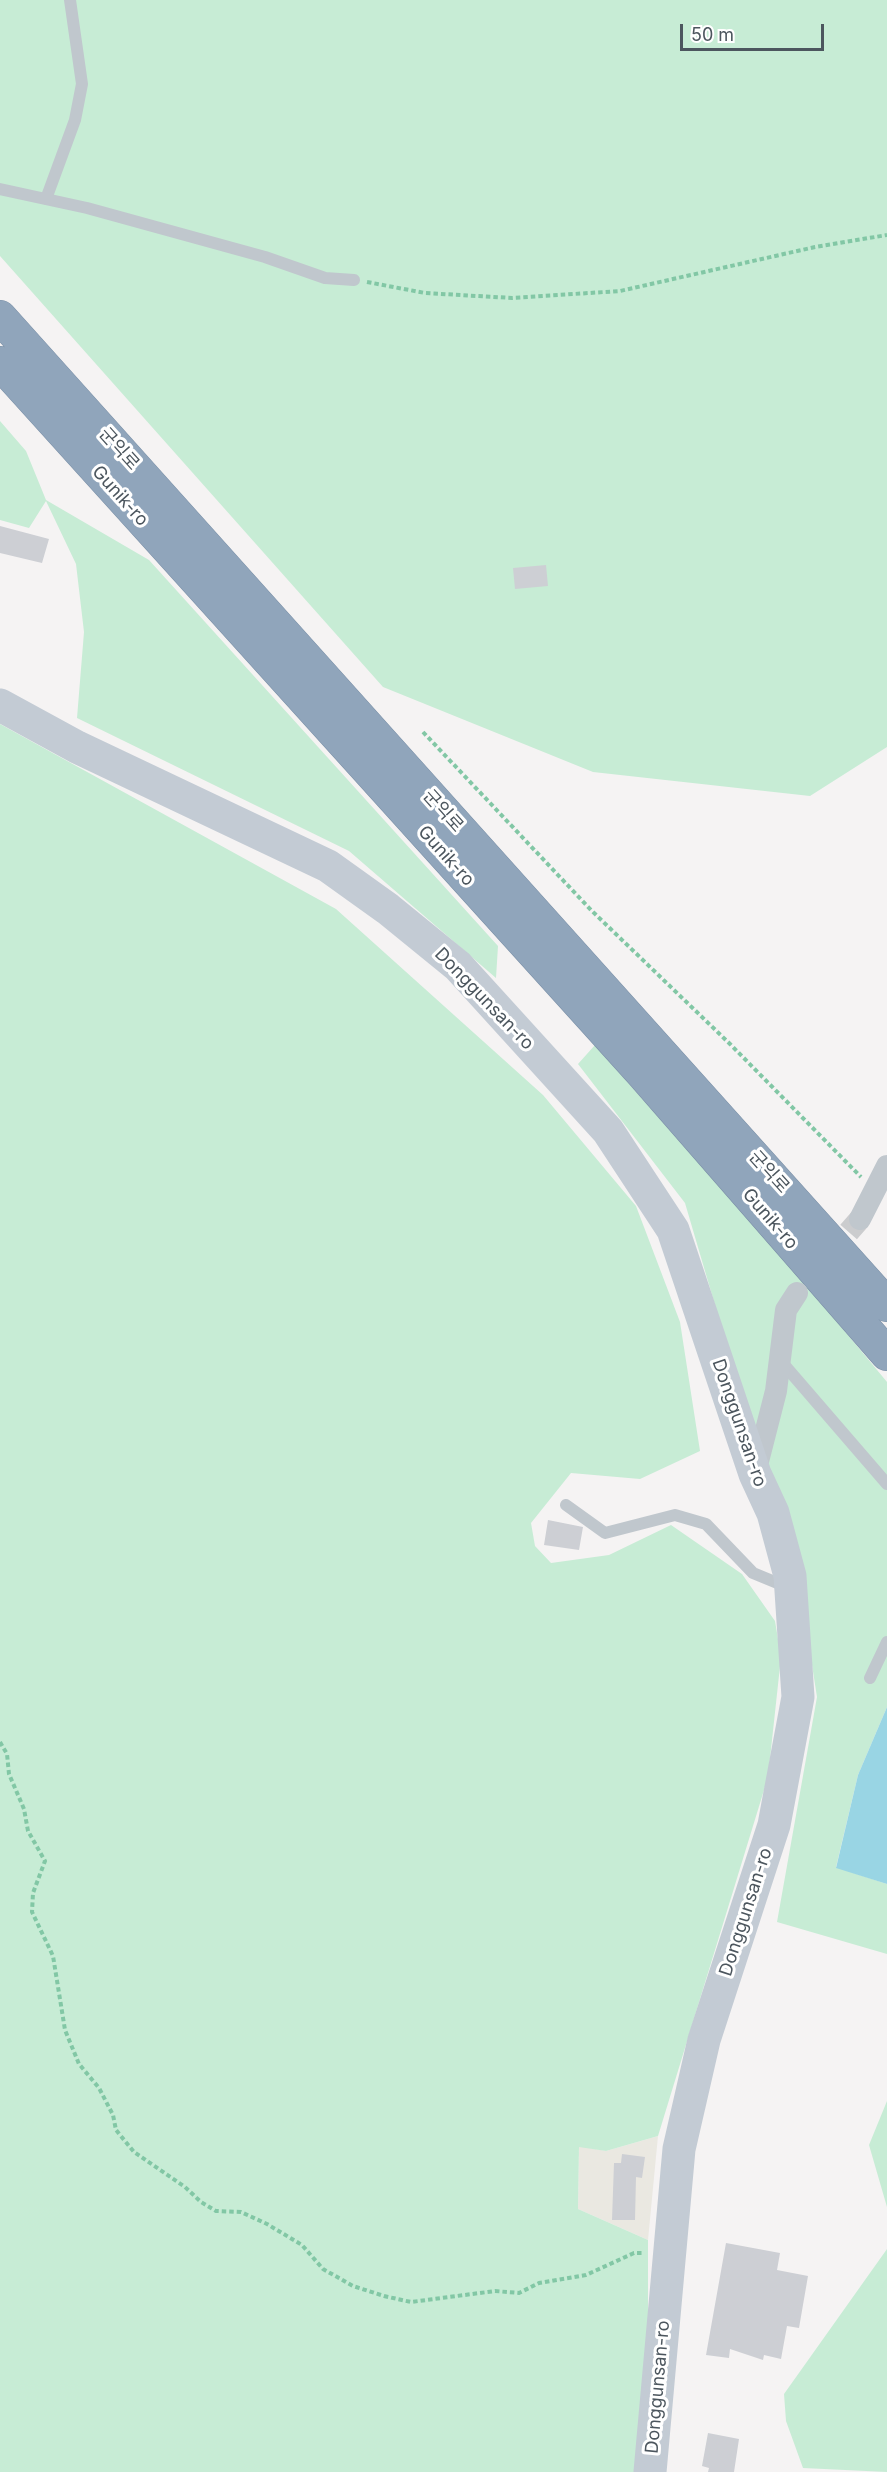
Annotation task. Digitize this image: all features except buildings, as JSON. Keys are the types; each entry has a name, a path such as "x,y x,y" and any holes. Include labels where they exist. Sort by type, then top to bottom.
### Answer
{"highway":[{"name":"군익로","path":"0,317 887,1305"},
{"name":"Gunik-ro","path":"0,363 642,1073 887,1354"}],"street":[{"name":"Donggunsan-ro","path":"0,705 77,747 328,866 388,909 458,966 608,1131 673,1230 755,1474 772,1512 790,1576 798,1697 774,1825 704,2040 679,2149 650,2472"},
{"path":"860,1219 887,1166"},
{"path":"755,1474 776,1391 786,1310 797,1293"}],"lane":[{"path":"46,199 75,120 82,84 70,0"},
{"path":"0,189 87,208 265,257 325,278 354,280"},
{"path":"780,1359 887,1484"},
{"path":"566,1505 605,1533 675,1515 706,1524 753,1573 791,1588"},
{"path":"870,1678 887,1642"}],"path":[{"path":"354,280 425,293 512,298 620,291 816,247 887,235"},
{"path":"423,732 592,911 730,1044 874,1190"},
{"path":"0,1742 7,1754 9,1774 24,1809 28,1831 45,1861 33,1893 32,1912 53,1956 65,2030 79,2064 99,2088 113,2115 116,2130 134,2152 216,2211 241,2212 267,2224 302,2245 322,2269 353,2286 411,2302 495,2291 519,2293 539,2283 586,2275 634,2253 670,2256"}],"shaded area":[{"path":"658,2136 648,2240 578,2209 579,2146 606,2151"}],"green space":[{"path":"0,0 887,0 887,747 810,796 593,772 383,687 0,256"},
{"path":"0,421 26,451 46,500 149,560 498,946 496,978 349,851 77,718 84,632 76,564 46,501 29,528 0,520"},
{"path":"0,724 336,909 543,1095 636,1206 680,1322 700,1451 640,1479 571,1473 531,1523 535,1546 551,1563 609,1555 671,1525 742,1574 775,1621 781,1657 768,1777 658,2136 606,2151 579,2147 578,2209 648,2240 648,2319 639,2472 0,2472"},
{"path":"595,1045 814,1294 887,1382 887,1707 858,1775 836,1867 887,1884 887,1954 777,1922 817,1697 789,1518 742,1397 685,1203 578,1064"},
{"path":"887,2101 887,2207 869,2145"},
{"path":"887,2249 887,2472 803,2468 786,2421 784,2394"}],"water":[{"path":"887,1707 887,1884 836,1868 858,1775"}],"tunnel":[{"path":"827,1257 860,1219"}]}
